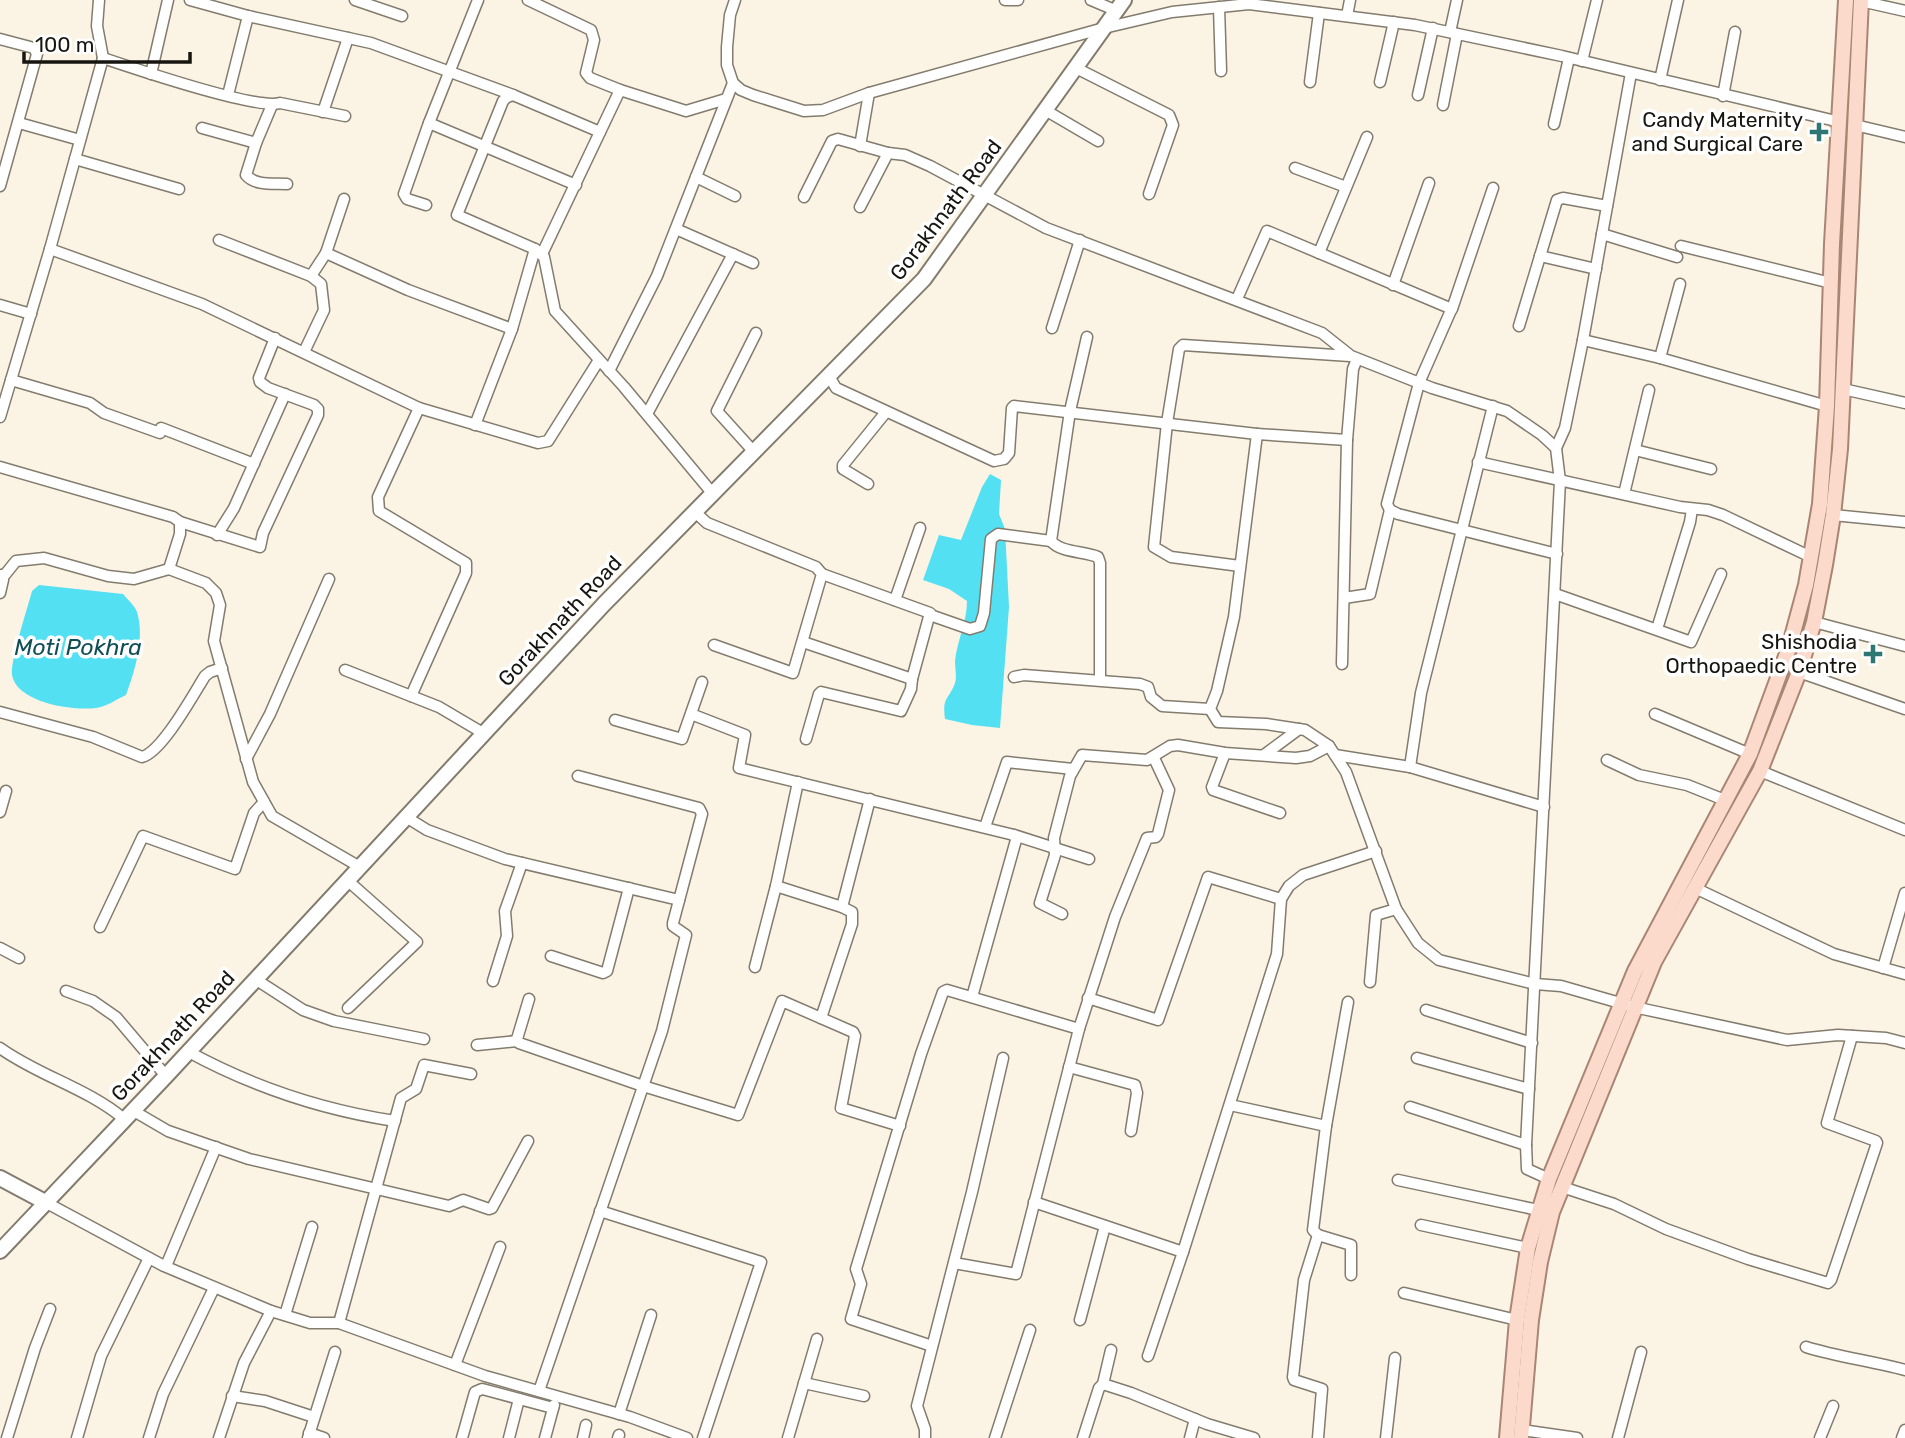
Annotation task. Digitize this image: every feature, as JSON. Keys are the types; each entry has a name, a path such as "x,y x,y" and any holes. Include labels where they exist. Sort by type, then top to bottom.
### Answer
{"main road":[{"path":"1628,1005 1635,971 1727,801 1769,709 1789,648 1811,556 1819,504 1827,406 1840,122 1856,0"},
{"path":"1507,1438 1517,1320 1528,1248 1538,1210 1555,1183 1628,1005 1760,771 1799,672 1814,622 1833,515 1843,389 1855,125 1856,0"},
{"name":"Gorakhnath Road","path":"0,1251 604,604 924,279 1121,5"},
{"path":"0,1178 45,1202"},
{"path":"1522,1434 1531,1320 1555,1183"}],"street":[{"path":"1,413 103,58 97,26 99,0"},
{"path":"151,74 168,0"},
{"path":"190,0 210,3 248,16 371,43 513,95 600,132"},
{"path":"355,0 402,16"},
{"path":"426,205 407,200 404,194 429,122 478,0"},
{"path":"528,0 592,30 594,40 586,73 590,78 686,111 726,99"},
{"path":"735,0 730,15 727,47 727,65 733,83 753,95 804,111 822,110 869,93 1104,28 1172,12 1249,4 1289,5 1319,13 1433,29 1840,122"},
{"path":"1005,0 1018,0"},
{"path":"1091,0 1121,5"},
{"path":"1347,16 1350,0"},
{"path":"1443,105 1457,0"},
{"path":"1582,61 1597,0"},
{"path":"1660,80 1678,0"},
{"path":"1856,0 1905,11"},
{"path":"1219,7 1221,71"},
{"path":"1310,82 1319,13"},
{"path":"228,95 248,16"},
{"path":"1380,82 1394,22"},
{"path":"1418,95 1433,29"},
{"path":"1723,96 1735,32"},
{"path":"323,112 348,38"},
{"path":"0,39 37,51 0,187"},
{"path":"103,58 228,95 345,116"},
{"path":"1554,124 1569,58"},
{"path":"1076,68 1169,115 1172,119 1149,194"},
{"path":"1631,73 1583,340 1565,428 1556,448 1560,481 1526,1146 1527,1169 1555,1183 1614,1204 1666,1229 1748,1259 1828,1283 1877,1143 1876,1140 1827,1123 1852,1036"},
{"path":"609,371 657,276 733,83"},
{"path":"475,425 539,251 576,185 620,89"},
{"path":"860,146 869,93"},
{"path":"513,95 504,99 457,215 539,251"},
{"path":"272,105 246,175 249,179 287,184"},
{"path":"1045,110 1098,141"},
{"path":"429,122 576,185"},
{"path":"19,123 80,140"},
{"path":"1855,125 1905,137"},
{"path":"202,128 256,143"},
{"path":"1319,253 1367,137"},
{"path":"804,197 828,145 838,139 905,155 985,194 1046,228 1322,333 1354,357 1419,383 1507,411 1556,448"},
{"path":"860,207 888,153"},
{"path":"75,159 179,189"},
{"path":"1295,168 1346,187"},
{"path":"696,177 736,196"},
{"path":"1393,285 1429,183"},
{"path":"1343,598 1370,594 1390,510 1387,504 1419,383 1452,308 1493,188"},
{"path":"1519,326 1557,200 1563,198 1607,206"},
{"path":"310,276 326,253 344,199"},
{"path":"676,229 753,262"},
{"path":"1237,299 1267,231 1452,308"},
{"path":"1602,234 1677,257"},
{"path":"219,240 310,276 321,284 324,310 304,352"},
{"path":"1052,328 1080,240"},
{"path":"1681,246 1831,283"},
{"path":"50,249 202,304 419,408 544,443 548,441 599,360"},
{"path":"539,251 555,311 647,414 713,494"},
{"path":"326,253 408,290 512,329"},
{"path":"647,414 733,254"},
{"path":"1540,256 1595,269"},
{"path":"1660,358 1680,284"},
{"path":"0,305 31,314"},
{"path":"754,452 717,411 755,333"},
{"path":"1051,541 1070,411 1087,337"},
{"path":"0,467 173,517 217,535 260,547 263,533 318,415 318,409 314,405 268,388 259,380 275,338"},
{"path":"1583,340 1660,358 1827,406"},
{"path":"1240,566 1171,557 1154,547 1167,423 1179,349 1183,345 1354,357"},
{"path":"1342,664 1347,440 1354,357"},
{"path":"829,376 836,388 994,461 1004,459 1009,453 1013,406 1257,434 1347,440"},
{"path":"11,380 90,402 104,413 254,464"},
{"path":"1843,389 1905,403"},
{"path":"1625,494 1649,390"},
{"path":"217,535 234,508 285,394"},
{"path":"1410,767 1421,693 1493,406"},
{"path":"411,696 466,573 466,563 379,511 378,497 419,408"},
{"path":"868,484 843,469 843,466 886,412"},
{"path":"1210,709 1217,691 1234,617 1257,434"},
{"path":"1635,450 1711,469"},
{"path":"1478,462 1723,515 1811,556"},
{"path":"1657,629 1692,509"},
{"path":"1390,510 1557,554"},
{"path":"695,512 706,523 816,567 822,574 970,629 979,626 984,613 991,539 998,534 1051,541 1055,546 1091,554 1098,557 1100,563 1100,681"},
{"path":"1833,515 1905,522"},
{"path":"169,569 180,534 180,522"},
{"path":"895,600 920,528"},
{"path":"0,593 2,576 16,561 44,558 108,576 134,579 169,569 206,583 216,593 220,605 215,641 253,782 272,816 359,867"},
{"path":"1555,594 1688,642 1692,641 1720,573"},
{"path":"714,645 793,673 822,574"},
{"path":"246,759 270,713 329,579"},
{"path":"806,739 821,692 899,711 911,689 930,615"},
{"path":"1814,622 1905,646"},
{"path":"803,642 912,679"},
{"path":"0,712 93,737 142,757 148,755 168,734 205,676 222,668"},
{"path":"345,670 439,707 483,733"},
{"path":"1799,672 1905,709"},
{"path":"1014,677 1024,675 1140,684 1148,687 1150,697 1162,706 1210,709"},
{"path":"615,720 681,740 702,682"},
{"path":"1210,709 1218,722 1266,724 1305,730 1332,751 1346,772 1396,909 1418,943 1439,960 1787,1040 1852,1036 1886,1038 1905,1043"},
{"path":"691,714 745,735 739,768 1014,835 1089,859"},
{"path":"1655,714 1750,754"},
{"path":"1264,755 1299,729"},
{"path":"1062,914 1040,903 1055,855 1054,838 1073,769 1080,757 1086,754 1147,760 1174,745 1224,753 1303,757 1332,751 1410,767 1544,807"},
{"path":"1224,753 1213,790 1280,813"},
{"path":"954,1263 1016,1274 1088,998 1115,917 1147,838 1156,837 1158,834 1168,786 1154,758"},
{"path":"1607,760 1639,775 1687,785 1727,801"},
{"path":"985,828 1007,762 1073,769"},
{"path":"1760,771 1905,830"},
{"path":"539,1391 662,1031 686,935 672,925 702,810 578,776"},
{"path":"755,967 776,886 798,782"},
{"path":"0,812 6,791"},
{"path":"842,907 870,799"},
{"path":"100,927 144,836 235,869 254,813 264,802"},
{"path":"406,817 427,830 505,859 679,900"},
{"path":"972,997 1016,840 1014,835"},
{"path":"1148,1356 1277,954 1281,899 1289,886 1303,874 1376,852"},
{"path":"493,981 506,936 505,911 522,863"},
{"path":"1088,998 1158,1020 1208,877 1281,899"},
{"path":"347,880 417,942 348,1008"},
{"path":"776,886 852,912 852,924 821,1018"},
{"path":"551,956 603,973 607,971 629,888"},
{"path":"1695,888 1834,954 1905,974"},
{"path":"1883,968 1905,893"},
{"path":"1370,982 1376,915 1396,909"},
{"path":"0,948 19,958"},
{"path":"255,979 303,1010 323,1017 424,1039"},
{"path":"932,1346 851,1319 861,1284 856,1269 920,1054 943,992 947,990 1079,1029"},
{"path":"66,991 93,1001 116,1017 166,1076"},
{"path":"517,1041 529,999"},
{"path":"477,1045 517,1041 643,1086 738,1115 780,1001 855,1034 841,1108 900,1126"},
{"path":"1348,1002 1326,1126 1313,1230 1318,1235 1351,1245 1351,1275"},
{"path":"1426,1010 1532,1043"},
{"path":"0,1048 16,1060 105,1104 249,1159 449,1206 465,1200 491,1209 528,1141"},
{"path":"187,1051 216,1067 297,1097 350,1114 395,1121"},
{"path":"925,1438 925,1429 917,1406 1003,1058"},
{"path":"1417,1058 1529,1089"},
{"path":"339,1323 402,1096 416,1089 423,1065 471,1074"},
{"path":"1069,1067 1135,1085 1137,1093 1131,1132"},
{"path":"1230,1105 1326,1126"},
{"path":"1410,1107 1526,1146"},
{"path":"166,1266 216,1147"},
{"path":"1398,1180 1538,1210"},
{"path":"45,1202 149,1258 214,1289 271,1311 310,1323 339,1323 455,1365 619,1414 687,1438"},
{"path":"1034,1202 1183,1252"},
{"path":"600,1211 761,1261 703,1438"},
{"path":"1421,1225 1528,1248"},
{"path":"1080,1320 1105,1226"},
{"path":"285,1315 313,1227"},
{"path":"1318,1235 1304,1280 1293,1377 1294,1380 1322,1389 1318,1438"},
{"path":"455,1365 500,1248"},
{"path":"77,1438 101,1356 149,1258"},
{"path":"149,1438 163,1394 214,1289"},
{"path":"1404,1293 1517,1320"},
{"path":"7,1438 50,1309"},
{"path":"219,1438 244,1363 271,1311"},
{"path":"619,1414 650,1315"},
{"path":"995,1438 1030,1330"},
{"path":"788,1438 817,1339"},
{"path":"1806,1347 1905,1370"},
{"path":"1083,1438 1099,1388 1103,1384 1111,1350"},
{"path":"324,1438 309,1435 335,1352"},
{"path":"1618,1438 1641,1352"},
{"path":"1386,1438 1395,1358"},
{"path":"804,1383 864,1396"},
{"path":"1103,1384 1254,1438"},
{"path":"462,1438 477,1390 553,1408"},
{"path":"232,1396 265,1401 314,1417"},
{"path":"545,1438 556,1396"},
{"path":"509,1438 519,1399"},
{"path":"1821,1438 1833,1406"},
{"path":"1190,1438 1195,1419"},
{"path":"583,1438 586,1425"},
{"path":"1902,1438 1905,1430"},
{"path":"1522,1434 1577,1438"}],"water":[{"path":"990,474 1001,480 999,514 1005,529 1009,607 1000,728 945,719 945,702 956,681 955,661 967,601 949,589 923,580 939,535 961,540"},
{"name":"Moti Pokhra","path":"39,585 123,594 133,605 137,612 140,633 136,665 126,695 100,707 74,708 35,699 16,685 12,668 16,647 32,591"}],"place":[{"name":"Candy Maternity and Surgical Care","path":"1819,132"},
{"name":"Shishodia Orthopaedic Centre","path":"1873,654"}]}
